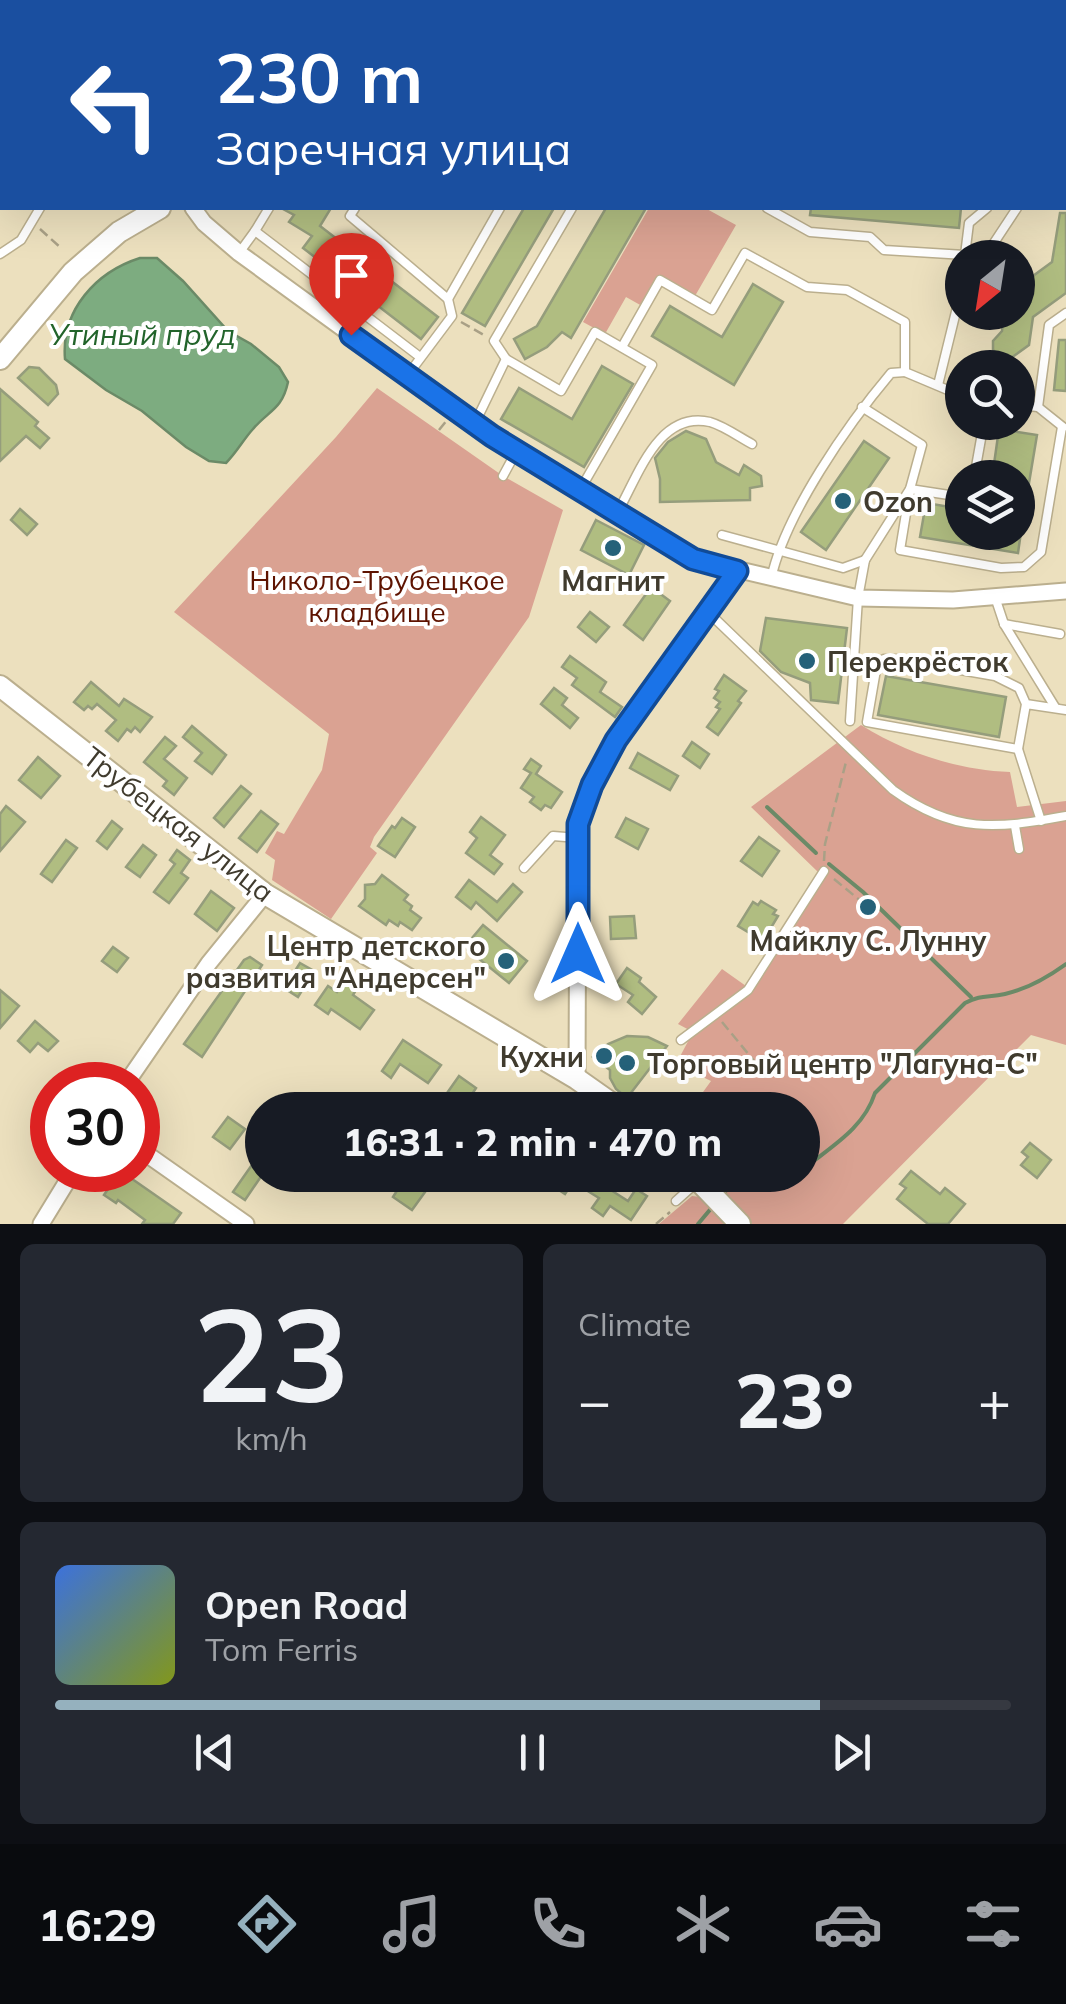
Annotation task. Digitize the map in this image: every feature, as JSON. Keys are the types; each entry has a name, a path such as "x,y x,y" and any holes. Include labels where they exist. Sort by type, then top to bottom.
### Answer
{"main road":[{"path":"0,359 72,272 119,232 152,210"},
{"name":"Трубецкая улица","path":"0,686 265,894 595,1092"},
{"path":"709,1192 737,1221"}],"street":[{"path":"195,210 239,254 474,425 693,559 858,598 995,598 1066,591"},
{"path":"577,1079 578,824 592,785 616,740 737,571"},
{"path":"141,1062 209,963 265,894"},
{"path":"160,1163 246,1224"},
{"path":"40,1224 60,1192"}],"lane":[{"path":"0,254 20,240 39,210"},
{"path":"239,254 269,210"},
{"path":"354,210 350,216 448,299 452,316 407,376"},
{"path":"448,299 499,210"},
{"path":"571,210 494,341 506,359 560,391 596,332 652,365 580,490"},
{"path":"770,210 810,232 870,236 884,250 965,254 969,223 985,210"},
{"path":"996,240 1016,210"},
{"path":"255,231 420,357"},
{"path":"622,347 660,280 712,310 746,253 807,288 847,290 905,322 906,372"},
{"path":"1038,407 1050,325 1066,313"},
{"path":"938,386 952,330"},
{"path":"474,425 506,359"},
{"path":"771,579 777,552 862,407 891,373 906,372 945,389"},
{"path":"862,407 922,445 900,550 1001,568 1024,567 1041,552 1064,429 1035,407"},
{"path":"617,513 664,433 684,422 711,422 752,444"},
{"path":"503,476 516,452"},
{"path":"910,489 945,494"},
{"path":"850,721 858,598 865,560 910,489"},
{"path":"722,535 842,568 865,560"},
{"path":"995,598 1004,624 1055,708"},
{"path":"708,612 913,804 946,821 979,827 1015,826 1066,816"},
{"path":"1004,624 1060,634"},
{"path":"1018,748 867,722 877,664 897,658 996,676 1019,688 1026,704 1018,748 1041,821"},
{"path":"1026,704 1066,710"},
{"path":"1015,826 1019,849"},
{"path":"524,868 553,836 578,838"},
{"path":"681,1040 748,990 824,871"},
{"path":"676,1200 684,1192"}],"path":[{"path":"31,222 61,248"},
{"path":"452,316 494,341"},
{"path":"825,856 850,747"},
{"path":"824,871 868,907"},
{"path":"714,1013 769,1079"}],"green space":[{"path":"648,210 709,210 736,225 695,296 660,276 642,306 626,297 605,334 583,322"},
{"name":"Николо-Трубецкое кладбище","path":"377,388 503,476 563,510 529,617 374,837 370,847 377,853 331,919 272,880 275,860 265,853 277,831 284,834 322,770 329,734 174,612"},
{"path":"861,725 932,758 1010,772 1017,807 1066,801 1066,1045 1031,1035 843,1224 748,1224 717,1192 820,1192 820,1092 703,1092 711,1081 676,1064 693,1032 678,1024 722,969 746,986 818,872 751,807"},
{"path":"692,1196 700,1197 725,1224 659,1224"}],"water":[{"name":"Утиный пруд","path":"140,258 157,258 228,331 279,367 288,382 279,404 226,463 209,461 186,447 142,411 65,359 69,325 84,295 109,273"}],"building":[{"path":"285,210 330,210 320,226 438,317 421,339 303,248 312,236 289,222 294,215"},
{"path":"523,210 553,210 485,326 462,313"},
{"path":"605,210 645,210 571,338 562,332 547,347 525,359 514,339 537,326"},
{"path":"811,210 961,210 959,228 810,215"},
{"path":"1060,213 1066,213 1066,293 1035,316 1035,274 1052,262"},
{"path":"753,284 783,302 734,385 652,336 670,306 722,337"},
{"path":"1031,330 1029,345 1022,350 993,350 993,341 1002,331"},
{"path":"1059,340 1066,340 1066,391 1054,390"},
{"path":"602,366 633,384 584,467 501,419 519,388 572,419"},
{"path":"29,367 39,368 56,385 58,394 48,405 18,378"},
{"path":"0,389 38,422 35,426 49,438 40,448 26,436 0,461"},
{"path":"686,431 706,439 716,462 739,475 744,465 761,476 762,486 750,488 750,500 660,502 655,458 668,442"},
{"path":"1037,435 1033,460 995,460 997,440 1035,440"},
{"path":"864,441 889,458 826,550 801,532"},
{"path":"926,503 945,506 945,541 920,537"},
{"path":"20,509 37,524 27,535 11,520"},
{"name":"Магнит","path":"596,520 644,545 629,575 581,550"},
{"path":"651,587 670,601 643,640 624,625"},
{"path":"590,612 609,627 596,642 578,627"},
{"name":"Перекрёсток","path":"766,618 847,628 838,703 811,700 810,683 781,672 760,651"},
{"path":"570,656 606,682 600,692 622,707 615,717 572,685 577,678 562,667"},
{"path":"724,675 746,691 718,735 707,727 720,709 716,707 720,702 714,698 719,691 715,689"},
{"path":"886,676 1006,697 999,737 878,715"},
{"path":"91,682 119,706 124,699 152,717 140,732 135,727 131,732 127,729 118,741 106,731 116,720 97,704 84,710 74,702"},
{"path":"554,688 567,698 562,705 578,718 570,728 541,704"},
{"path":"192,726 226,755 212,774 195,761 202,753 183,737"},
{"path":"165,737 176,746 164,759 187,778 174,795 163,786 167,781 144,762"},
{"path":"692,742 709,754 700,768 683,756"},
{"path":"638,753 678,776 670,790 630,768"},
{"path":"38,757 60,776 41,798 19,780"},
{"path":"531,759 541,766 536,774 562,792 551,808 545,805 541,810 530,802 534,797 521,788 531,773 524,769"},
{"path":"241,786 251,794 224,827 214,818"},
{"path":"6,806 25,822 0,851 0,814"},
{"path":"261,811 278,824 257,852 239,838"},
{"path":"481,817 505,835 490,855 502,864 494,874 466,853 477,838 470,832"},
{"path":"402,818 415,827 395,857 378,846"},
{"path":"626,818 648,829 638,849 616,837"},
{"path":"112,821 122,829 107,849 97,841"},
{"path":"759,837 779,851 762,876 741,861"},
{"path":"66,840 77,848 52,882 41,874"},
{"path":"143,845 156,855 140,877 126,867"},
{"path":"177,850 190,860 181,873 188,878 169,903 154,892 175,864 170,860"},
{"path":"382,875 408,895 404,900 421,918 412,930 400,922 398,926 389,920 386,925 359,906 365,899 365,885 375,884"},
{"path":"469,880 497,902 513,884 522,892 497,921 476,902 471,909 456,897"},
{"path":"211,891 234,908 217,931 195,914"},
{"path":"761,901 776,910 773,914 778,916 763,941 738,926 753,902 758,905"},
{"path":"634,916 636,938 611,939 610,917"},
{"path":"483,925 527,961 509,983 468,950 471,947 467,944"},
{"path":"113,947 128,958 117,972 102,961"},
{"path":"250,957 262,965 202,1057 184,1044"},
{"path":"300,963 314,971 298,997 284,988"},
{"path":"627,968 656,997 642,1014 628,1002 633,995 616,984"},
{"path":"347,977 359,985 353,995 374,1010 360,1029 331,1009 328,1014 315,1005 328,986 337,992"},
{"path":"0,990 19,1006 0,1028"},
{"path":"35,1021 58,1041 48,1051 38,1043 30,1052 18,1041"},
{"name":"Торговый центр \"Лагуна-С\"","path":"627,1036 648,1037 667,1046 632,1092 620,1092 610,1078 610,1070 593,1057 608,1044"},
{"path":"403,1040 441,1065 428,1083 400,1064 391,1078 382,1071"},
{"path":"459,1076 476,1088 473,1092 448,1092"},
{"path":"228,1117 245,1129 230,1149 213,1137"},
{"path":"1030,1143 1051,1160 1037,1178 1021,1165 1028,1157 1022,1152"},
{"path":"911,1171 940,1194 945,1188 965,1204 948,1224 928,1224 897,1199 906,1188 900,1184"},
{"path":"245,1175 245,1192 250,1192 245,1200 233,1192"},
{"path":"151,1192 181,1213 173,1224 142,1224 145,1220 118,1200 116,1203 104,1195"},
{"path":"396,1192 425,1192 412,1210 393,1197"},
{"path":"589,1192 614,1192 628,1201 634,1192 647,1196 631,1220 610,1206 603,1216 592,1208 599,1198"}],"waterway":[{"path":"767,807 816,853"},
{"path":"829,864 971,997"},
{"path":"820,1156 851,1131 875,1093 965,1003 1021,989 1066,964"},
{"path":"698,1224 714,1205"}],"place":[{"name":"Ozon","path":"843,501"},
{"name":"Магнит","path":"613,548"},
{"name":"Перекрёсток","path":"807,661"},
{"name":"Майклу С. Лунну","path":"868,907"},
{"name":"Центр детского развития \"Андерсен\"","path":"506,961"},
{"name":"Кухни","path":"604,1056"},
{"name":"Торговый центр \"Лагуна-С\"","path":"627,1063"}],"route":[{"path":"351,335 492,436 693,559 737,571 616,740 592,785 578,824 578,954"}]}
